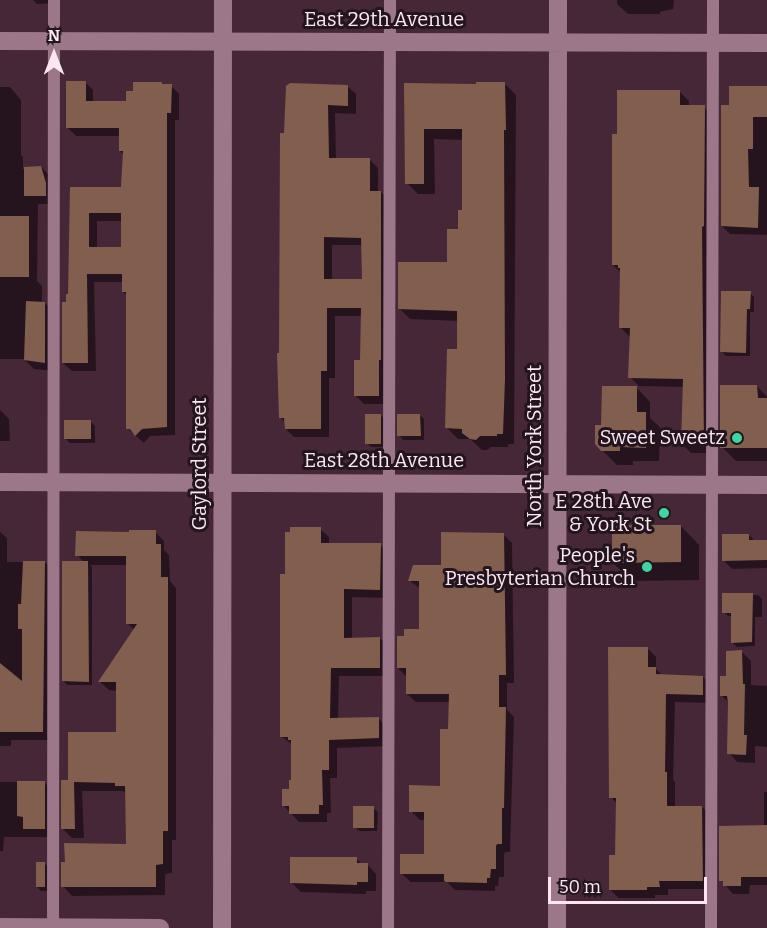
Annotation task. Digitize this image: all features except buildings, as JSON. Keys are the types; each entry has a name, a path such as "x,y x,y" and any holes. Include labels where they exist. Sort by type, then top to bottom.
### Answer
{"street":[{"name":"Gaylord Street","path":"222,928 223,0"},
{"name":"North York Street","path":"557,928 558,0"},
{"name":"East 29th Avenue","path":"0,41 767,43"},
{"name":"East 28th Avenue","path":"0,482 767,485"},
{"path":"0,927 160,928"}],"lane":[{"path":"53,928 54,0"},
{"path":"388,928 390,0"},
{"path":"711,928 712,0"}],"place":[{"name":"Sweet Sweetz","path":"737,438"},
{"name":"E 28th Ave & York St","path":"664,513"},
{"name":"People's Presbyterian Church","path":"647,567"}]}
